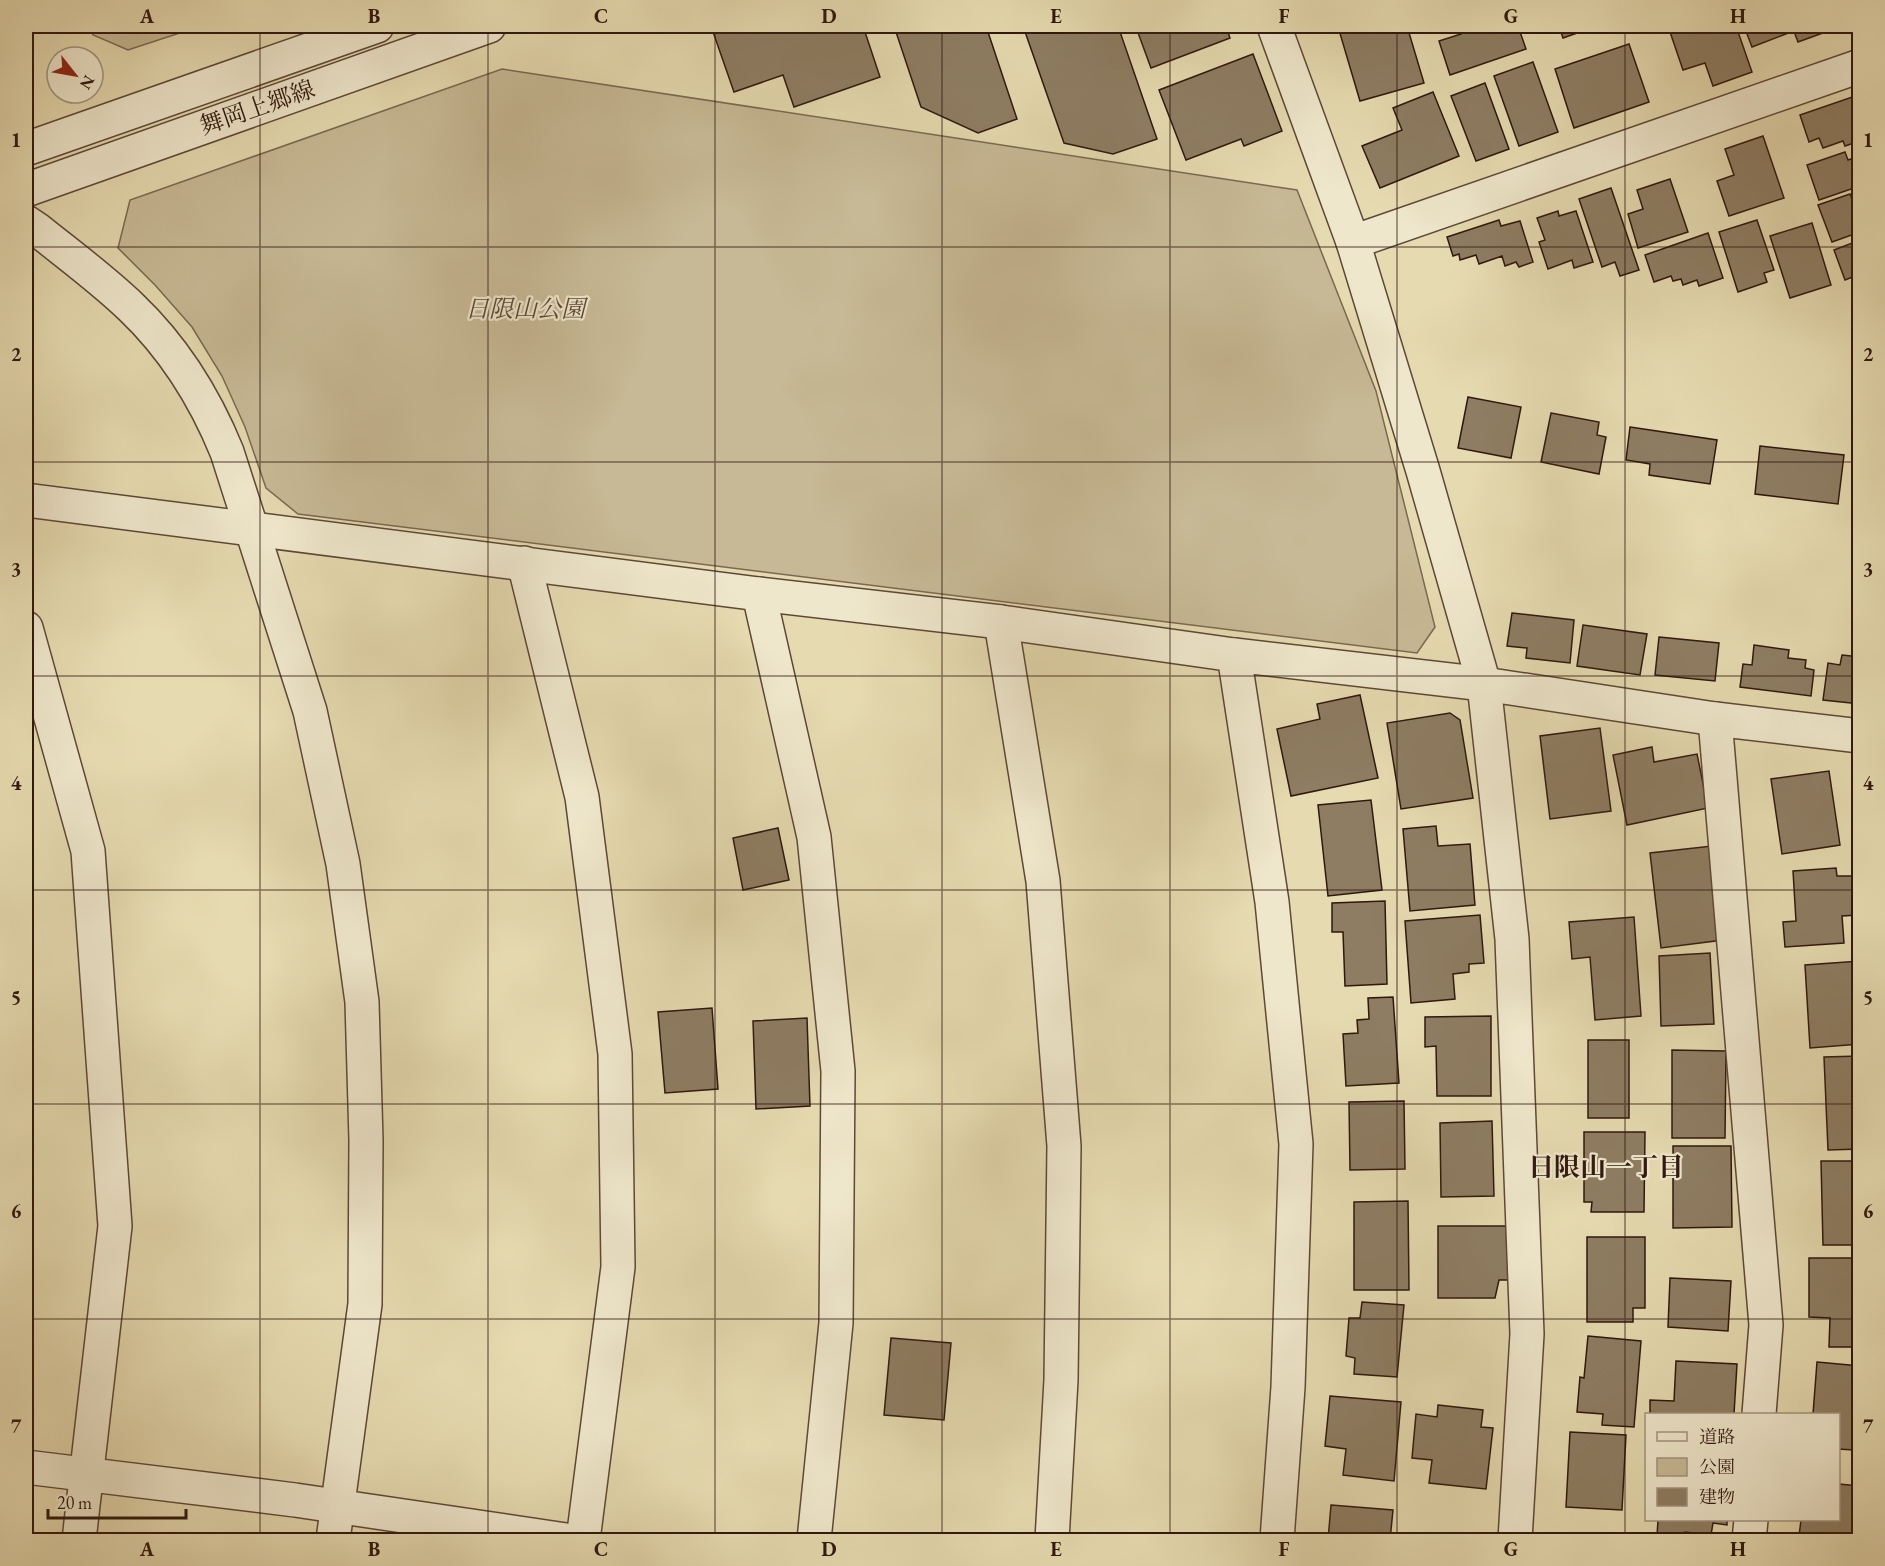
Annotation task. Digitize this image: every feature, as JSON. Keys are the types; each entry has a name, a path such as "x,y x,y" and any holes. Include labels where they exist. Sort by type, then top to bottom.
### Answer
{"street":[{"name":"舞岡上郷線","path":"26,150 377,26"},
{"name":"舞岡上郷線","path":"26,190 489,26"},
{"path":"1274,26 1353,242 1423,471 1484,684 1512,939 1527,1334 1515,1540"},
{"path":"1353,242 1860,66"},
{"path":"26,222 130,306 168,348 198,391 228,452 310,711 343,864 362,1002 366,1140 365,1304 333,1540"},
{"path":"26,500 759,594 1001,622 1234,655 1484,684 1715,719 1860,736"},
{"path":"524,563 582,797 615,1054 618,1267 583,1540"},
{"path":"759,594 814,837 838,1071 836,1323 814,1540"},
{"path":"1001,622 1043,881 1064,1146 1061,1380 1052,1540"},
{"path":"26,628 88,851 115,1226 79,1540"},
{"path":"1234,655 1272,902 1296,1144 1288,1388 1277,1540"},
{"path":"1715,719 1766,1325 1759,1413"},
{"path":"26,1467 338,1507 566,1540"},
{"path":"1749,1540 1751,1521"}],"green space":[{"path":"88,26 201,26 128,50 93,35"},
{"name":"日限山公園","path":"502,69 1297,190 1376,391 1435,627 1417,653 298,514 266,488 245,427 222,376 192,327 118,248 130,200"}],"building":[{"path":"711,26 863,26 880,77 794,107 783,75 734,92"},
{"path":"894,26 986,26 1017,119 978,133 921,107"},
{"path":"1023,26 1118,26 1157,139 1113,154 1064,143"},
{"path":"1147,26 1190,26 1191,29 1199,26 1226,26 1230,38 1151,68 1137,30"},
{"path":"1356,26 1407,26 1424,83 1360,101 1339,30"},
{"path":"1458,26 1518,26 1526,49 1450,75 1439,41 1461,34"},
{"path":"1559,26 1597,26 1563,38"},
{"path":"1668,26 1736,26 1752,72 1713,86 1705,63 1683,70"},
{"path":"1744,26 1788,26 1791,32 1752,47"},
{"path":"1792,26 1842,26 1798,42"},
{"path":"1629,44 1649,102 1574,128 1555,69"},
{"path":"1253,54 1282,131 1244,146 1241,139 1186,160 1159,90"},
{"path":"1533,62 1558,132 1519,146 1494,76"},
{"path":"1485,83 1509,149 1476,161 1451,96"},
{"path":"1433,92 1459,156 1380,188 1362,146 1402,130 1393,108"},
{"path":"1858,95 1860,141 1845,146 1843,141 1823,148 1819,138 1809,142 1800,115"},
{"path":"1763,136 1784,198 1729,216 1717,181 1734,175 1725,149"},
{"path":"1845,152 1848,160 1860,156 1860,186 1819,200 1807,165"},
{"path":"1670,179 1688,232 1638,248 1628,214 1643,209 1637,190"},
{"path":"1611,188 1639,270 1620,276 1615,262 1602,267 1579,199"},
{"path":"1850,194 1854,204 1860,202 1860,232 1832,242 1818,205"},
{"path":"1558,211 1559,216 1576,211 1593,262 1574,268 1572,260 1548,269 1539,242 1545,240 1537,218"},
{"path":"1499,220 1501,226 1520,221 1533,262 1519,267 1516,262 1505,266 1502,256 1479,264 1476,255 1460,260 1459,254 1453,256 1447,237"},
{"path":"1757,220 1774,270 1764,273 1767,282 1738,292 1719,232"},
{"path":"1812,223 1831,285 1790,298 1770,236"},
{"path":"1708,233 1723,278 1699,286 1697,280 1683,285 1681,279 1673,281 1671,276 1654,282 1645,255"},
{"path":"1860,240 1860,287 1855,276 1845,280 1834,250"},
{"path":"1468,397 1521,407 1511,458 1458,448"},
{"path":"1551,413 1599,422 1597,435 1606,437 1599,474 1541,462"},
{"path":"1630,427 1717,440 1710,484 1649,475 1650,464 1626,460"},
{"path":"1760,446 1844,455 1838,504 1755,494"},
{"path":"1859,453 1860,503 1853,503"},
{"path":"1512,613 1574,620 1570,663 1526,658 1527,648 1507,646"},
{"path":"1583,625 1647,634 1640,675 1577,666"},
{"path":"1659,637 1719,643 1715,681 1655,675"},
{"path":"1754,645 1789,650 1788,658 1806,660 1805,668 1814,670 1811,696 1740,687 1743,664 1752,665"},
{"path":"1842,655 1860,657 1860,704 1823,700 1828,663 1840,665"},
{"path":"1360,695 1378,778 1291,796 1277,729 1320,719 1317,704"},
{"path":"1450,713 1460,720 1473,798 1401,809 1387,723"},
{"path":"1600,728 1611,811 1550,819 1540,736"},
{"path":"1652,747 1654,762 1697,754 1708,808 1627,825 1613,755"},
{"path":"1829,771 1840,845 1782,854 1771,779"},
{"path":"1371,800 1382,890 1328,896 1318,805"},
{"path":"1436,826 1438,846 1470,844 1475,905 1410,911 1403,829"},
{"path":"778,828 789,880 743,890 733,838"},
{"path":"1712,846 1723,940 1661,948 1650,853"},
{"path":"1836,868 1837,876 1856,876 1858,915 1842,916 1844,943 1785,947 1783,922 1796,921 1793,871"},
{"path":"1385,901 1387,984 1345,986 1343,932 1332,932 1332,903"},
{"path":"1480,915 1484,963 1469,964 1469,972 1453,974 1455,999 1411,1003 1405,921"},
{"path":"1634,917 1641,1016 1595,1020 1590,957 1572,959 1569,922"},
{"path":"1710,953 1714,1024 1661,1026 1659,956"},
{"path":"1860,961 1860,1044 1810,1048 1805,965"},
{"path":"1393,997 1399,1083 1346,1086 1343,1034 1358,1033 1357,1020 1369,1019 1368,998"},
{"path":"712,1008 718,1089 665,1093 658,1012"},
{"path":"1491,1016 1491,1096 1437,1096 1436,1046 1425,1047 1425,1017"},
{"path":"807,1018 810,1106 756,1109 753,1021"},
{"path":"1588,1040 1629,1040 1629,1118 1588,1118"},
{"path":"1672,1050 1726,1051 1725,1138 1672,1138"},
{"path":"1860,1056 1860,1149 1828,1150 1824,1057"},
{"path":"1404,1101 1405,1169 1350,1170 1349,1102"},
{"path":"1492,1121 1494,1196 1441,1197 1440,1123"},
{"path":"1584,1132 1645,1132 1644,1212 1591,1212 1592,1202 1584,1202"},
{"path":"1673,1146 1731,1146 1732,1227 1673,1228"},
{"path":"1821,1161 1860,1161 1860,1245 1823,1245"},
{"path":"1408,1201 1409,1290 1354,1290 1354,1202"},
{"path":"1438,1226 1509,1226 1509,1280 1499,1280 1495,1298 1438,1298"},
{"path":"1587,1237 1645,1237 1645,1308 1633,1308 1633,1322 1587,1322"},
{"path":"1809,1258 1860,1258 1860,1347 1829,1347 1830,1318 1809,1317"},
{"path":"1670,1278 1731,1281 1728,1331 1668,1327"},
{"path":"1362,1302 1404,1305 1397,1377 1354,1374 1355,1358 1346,1356 1349,1318 1360,1318"},
{"path":"1588,1336 1641,1341 1634,1427 1602,1425 1603,1414 1577,1412 1580,1377 1584,1378"},
{"path":"891,1338 951,1343 944,1420 884,1415"},
{"path":"1676,1361 1737,1364 1734,1413 1650,1413 1650,1400 1674,1401"},
{"path":"1817,1362 1860,1366 1854,1450 1840,1449 1840,1413 1813,1413"},
{"path":"1330,1396 1401,1402 1394,1481 1343,1475 1346,1449 1325,1446"},
{"path":"1438,1405 1483,1410 1481,1427 1493,1428 1486,1489 1429,1483 1432,1460 1412,1458 1416,1414 1437,1417"},
{"path":"1570,1432 1626,1435 1622,1510 1566,1507"},
{"path":"1840,1484 1860,1486 1858,1540 1799,1536 1801,1521 1840,1521"},
{"path":"1331,1505 1393,1510 1390,1540 1328,1540"},
{"path":"1658,1521 1727,1521 1727,1525 1713,1523 1711,1535 1685,1532 1684,1539 1657,1536"},
{"path":"1589,1536 1634,1538 1634,1540 1588,1540"}],"district":[{"name":"日限山一丁目","path":"1606,1167"}]}
